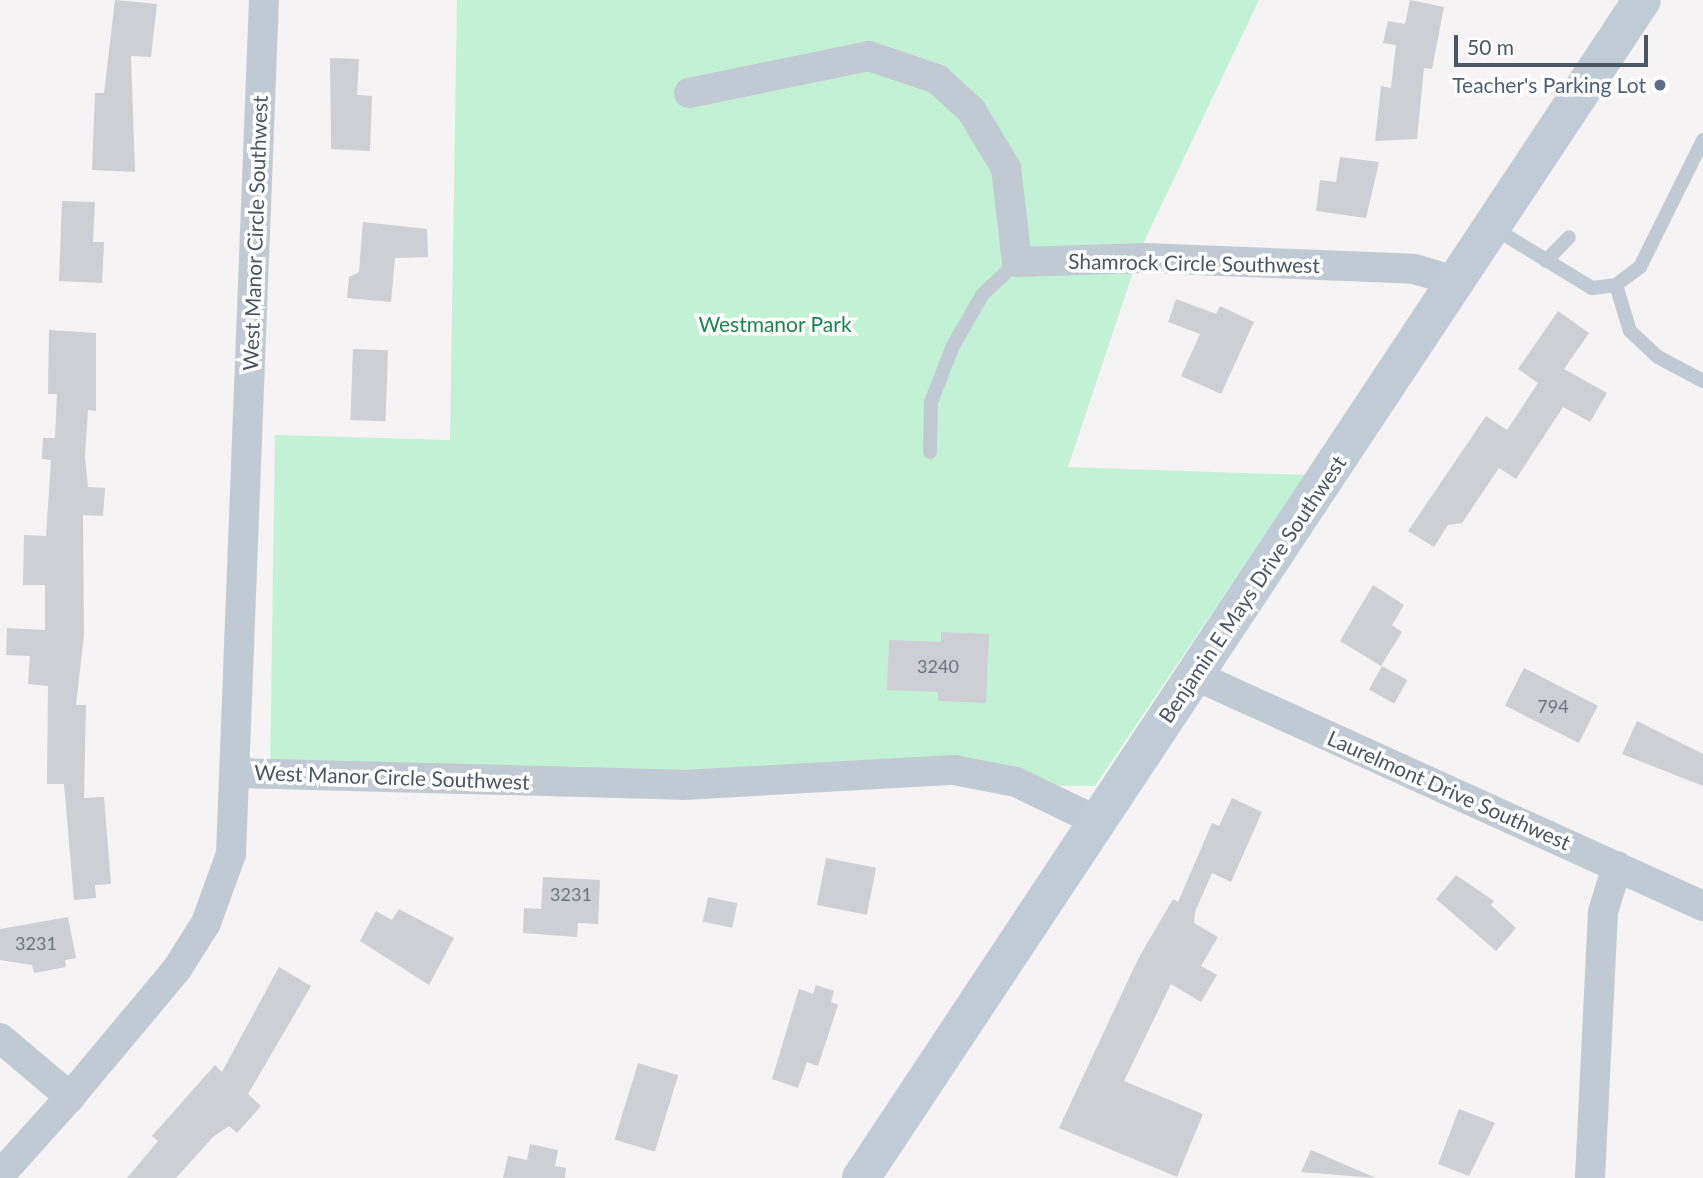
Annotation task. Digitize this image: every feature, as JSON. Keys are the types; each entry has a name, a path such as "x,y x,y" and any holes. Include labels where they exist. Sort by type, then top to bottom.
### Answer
{"street":[{"name":"West Manor Circle Southwest","path":"264,0 238,773 683,785 954,770 1016,782 1097,821"},
{"name":"Benjamin E Mays Drive Southwest","path":"861,1178 1642,0"},
{"path":"689,93 869,56 937,79 971,110 1006,169 1017,262"},
{"name":"Shamrock Circle Southwest","path":"1017,262 1158,258 1413,270 1456,281"},
{"name":"Laurelmont Drive Southwest","path":"1194,675 1703,906"},
{"path":"0,1175 70,1097 177,969 206,923 231,854 238,773"},
{"path":"1590,1178 1603,912 1617,866"},
{"path":"0,1038 70,1097"}],"lane":[{"path":"1492,227 1592,288 1616,285 1640,267 1703,140"},
{"path":"1546,261 1569,237"},
{"path":"930,452 931,402 953,346 982,295 1017,262"},
{"path":"1616,285 1630,331 1658,357 1703,381"}],"green space":[{"name":"Westmanor Park","path":"457,0 1259,0 1141,248 1068,467 1305,475 1095,786 270,776 275,435 450,440"}],"building":[{"path":"115,0 157,4 151,57 131,56 135,172 92,170 95,93 104,93"},
{"path":"1410,0 1444,7 1432,69 1424,68 1417,139 1375,141 1381,86 1391,88 1396,45 1383,43 1388,21 1405,24"},
{"path":"330,58 359,59 357,95 372,96 370,151 331,149"},
{"path":"1340,157 1379,162 1366,218 1316,211 1320,180 1336,182"},
{"path":"62,201 95,202 93,242 104,242 102,283 59,281"},
{"path":"363,222 427,229 428,257 395,258 391,302 347,298 349,277 359,272"},
{"path":"1176,299 1216,314 1220,306 1254,322 1221,394 1181,376 1200,334 1168,322"},
{"path":"1558,311 1589,333 1564,369 1607,393 1590,422 1563,407 1516,479 1499,468 1462,523 1448,525 1434,547 1408,531 1486,416 1507,430 1538,383 1518,369"},
{"path":"49,330 96,333 96,411 88,410 85,457 88,487 105,488 103,516 83,515 84,635 76,705 86,705 84,798 104,797 111,884 95,885 96,898 74,900 64,784 47,784 48,686 28,684 30,656 6,655 7,628 45,630 45,585 23,585 24,535 46,536 51,460 42,459 43,438 55,438 57,394 48,394"},
{"path":"353,349 388,350 386,421 351,420"},
{"path":"1373,585 1404,605 1392,625 1402,632 1381,666 1340,641"},
{"path":"941,632 989,634 986,703 938,701 938,692 887,690 889,640 941,642"},
{"path":"1382,666 1407,680 1394,704 1369,690"},
{"path":"1524,668 1598,706 1579,743 1505,705"},
{"path":"1637,721 1703,754 1703,786 1622,754"},
{"path":"1232,798 1262,812 1231,882 1212,873 1195,912 1194,923 1218,937 1201,966 1217,975 1201,1002 1171,984 1124,1081 1203,1114 1177,1177 1059,1128 1138,959 1173,899 1178,902 1212,823 1219,826"},
{"path":"826,858 876,868 867,915 817,905"},
{"path":"1456,875 1494,901 1491,905 1516,928 1496,951 1436,899"},
{"path":"543,877 600,880 598,924 578,923 577,937 523,933 524,908 541,909"},
{"path":"708,897 737,903 732,928 703,921"},
{"path":"399,909 454,938 429,985 360,941 376,911 392,920"},
{"path":"68,917 76,958 65,960 66,967 34,973 32,965 0,960 0,929"},
{"path":"279,967 311,986 248,1094 261,1106 237,1133 229,1126 213,1137 176,1178 127,1178 158,1141 152,1136 215,1065 222,1072"},
{"path":"816,985 834,991 831,1002 838,1005 818,1066 807,1062 798,1088 772,1079 799,989 813,994"},
{"path":"638,1063 678,1075 655,1152 615,1140"},
{"path":"1459,1109 1495,1123 1469,1176 1438,1164"},
{"path":"530,1144 558,1150 555,1166 566,1168 565,1178 503,1178 508,1156 527,1160"},
{"path":"1311,1150 1376,1178 1301,1172"}],"place":[{"name":"Teacher's Parking Lot","path":"1660,85"}]}
